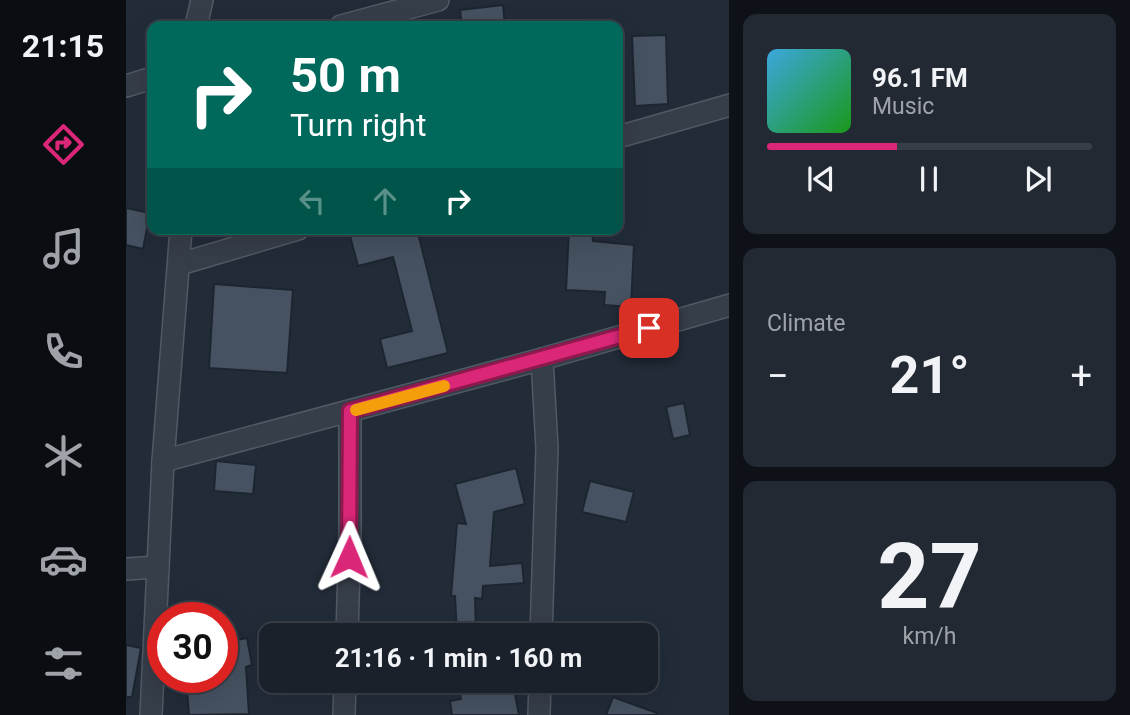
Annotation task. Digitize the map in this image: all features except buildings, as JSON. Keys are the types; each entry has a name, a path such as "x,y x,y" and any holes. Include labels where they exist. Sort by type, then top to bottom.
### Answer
{"street":[{"path":"197,21 202,0"},
{"path":"356,21 402,5 438,0"},
{"path":"126,86 147,80"},
{"path":"623,136 729,105"},
{"path":"151,715 163,461 181,235"},
{"path":"180,264 279,235"},
{"path":"163,461 542,359 729,305"},
{"path":"541,623 547,448 542,359"},
{"path":"346,623 350,411"},
{"path":"126,569 158,568"},
{"path":"344,715 345,693"},
{"path":"539,715 540,693"}],"slow traffic":[{"path":"356,410 444,386"}],"route":[{"path":"349,557 350,411 649,328"}]}
